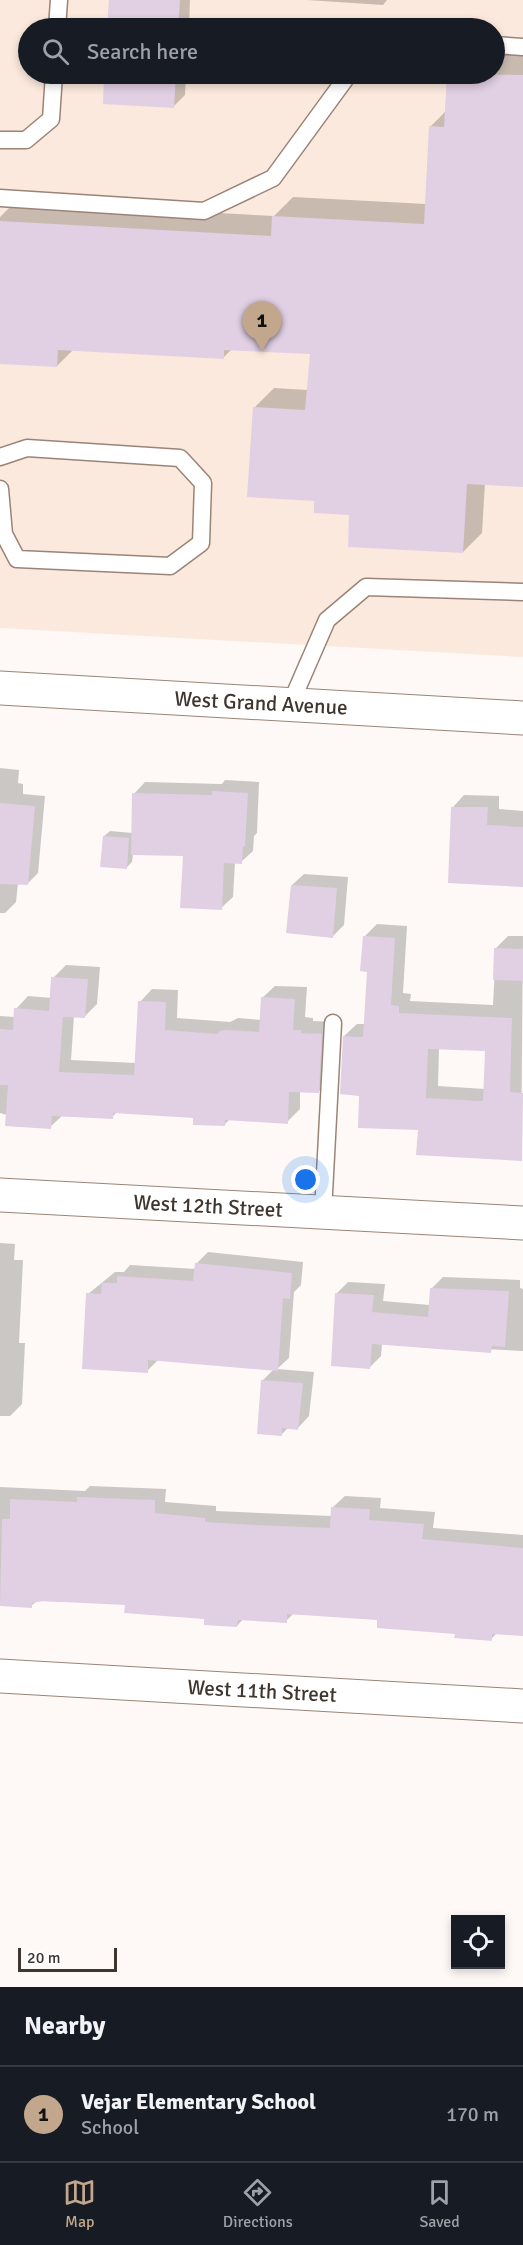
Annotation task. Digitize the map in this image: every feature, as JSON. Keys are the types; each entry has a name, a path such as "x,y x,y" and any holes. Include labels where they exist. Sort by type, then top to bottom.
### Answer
{"street":[{"name":"West Grand Avenue","path":"0,688 523,718"},
{"name":"West 12th Street","path":"0,1195 523,1223"},
{"name":"West 11th Street","path":"0,1676 523,1706"}],"lane":[{"path":"58,18 59,0"},
{"path":"505,46 523,47"},
{"path":"0,140 26,140 51,119 53,84"},
{"path":"0,198 204,211 273,178 342,84"},
{"path":"0,457 27,448 180,458 203,483 201,543 170,566 17,559 4,534 0,489"},
{"path":"290,705 327,620 366,587 523,592"},
{"path":"323,1212 333,1023"}],"shaded area":[{"path":"0,0 523,0 523,657 0,628"}],"building":[{"path":"109,0 180,0 179,18 108,18"},
{"path":"505,75 523,75 523,487 467,484 463,553 348,547 349,515 314,513 314,501 247,497 253,407 305,410 310,354 224,350 224,359 58,350 57,367 0,364 0,221 271,236 272,216 424,224 429,126 444,127 446,84 505,84"},
{"path":"104,84 175,84 174,108 103,104"},
{"path":"212,791 248,793 242,864 224,863 222,910 180,908 183,856 131,855 132,793 212,795"},
{"path":"0,803 35,806 28,885 0,884"},
{"path":"451,807 488,807 487,825 523,827 523,887 448,883"},
{"path":"103,836 129,838 127,869 100,867"},
{"path":"291,885 337,888 333,938 286,933"},
{"path":"363,936 395,938 391,1005 399,1006 399,1013 512,1018 510,1092 523,1093 522,1161 416,1155 418,1130 358,1128 359,1096 340,1094 343,1036 363,1037 367,972 360,971","holes":["428,1049 485,1051 483,1101 426,1098"]},
{"path":"494,948 523,949 523,981 493,980"},
{"path":"51,977 88,979 85,1018 63,1017 59,1072 134,1075 138,1001 166,1002 165,1030 218,1034 219,1031 225,1030 259,1032 261,997 295,999 293,1030 301,1030 301,1033 322,1034 319,1093 289,1092 288,1124 225,1120 225,1126 193,1125 193,1118 113,1113 113,1119 52,1116 51,1129 5,1126 8,1085 0,1085 0,1029 13,1030 14,1008 49,1011"},
{"path":"195,1263 292,1273 290,1299 283,1298 278,1371 148,1360 148,1373 82,1369 86,1293 101,1294 102,1283 117,1283 117,1276 193,1281"},
{"path":"430,1288 509,1291 505,1347 492,1346 491,1353 372,1344 370,1369 331,1366 335,1293 374,1295 372,1312 428,1317"},
{"path":"261,1380 303,1383 298,1430 282,1428 282,1436 257,1434"},
{"path":"77,1497 155,1500 155,1513 205,1518 205,1522 255,1525 330,1528 331,1507 370,1509 369,1520 424,1524 422,1539 523,1548 523,1636 492,1634 492,1641 454,1638 455,1634 377,1628 377,1620 287,1614 287,1623 238,1620 237,1627 204,1625 204,1619 124,1613 125,1605 43,1601 32,1603 32,1608 0,1606 2,1519 10,1519 10,1499 77,1502"}],"place":[{"name":"Vejar Elementary School","path":"262,351"}]}
